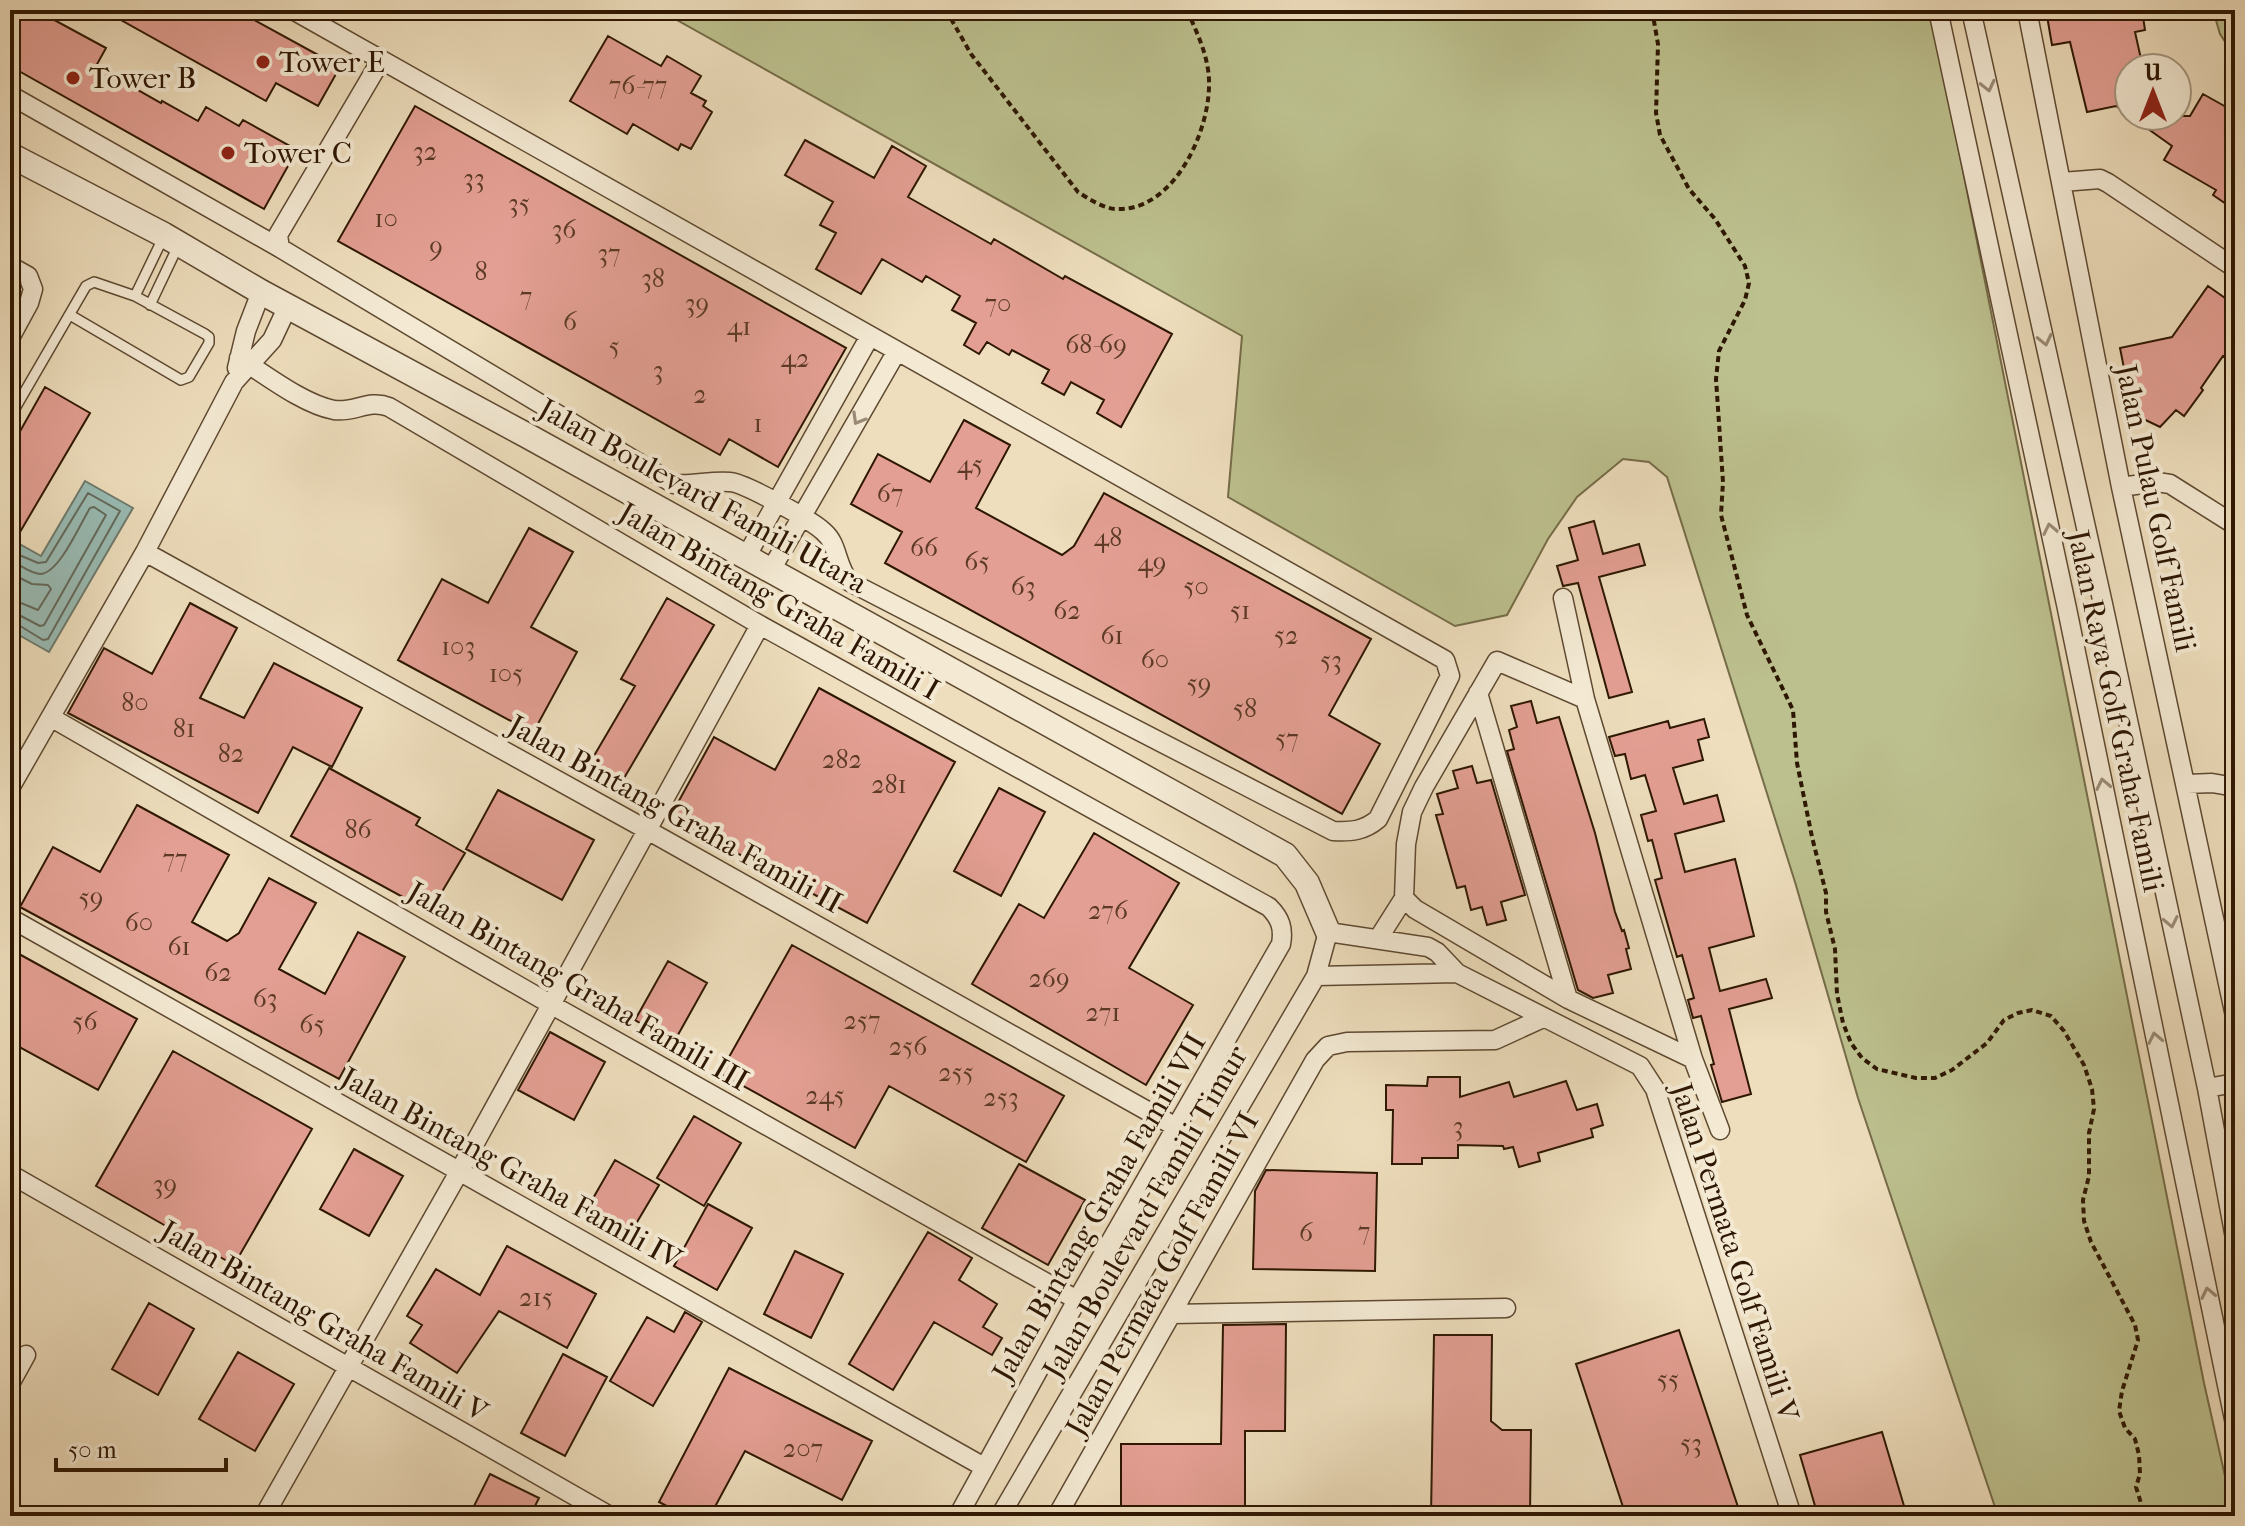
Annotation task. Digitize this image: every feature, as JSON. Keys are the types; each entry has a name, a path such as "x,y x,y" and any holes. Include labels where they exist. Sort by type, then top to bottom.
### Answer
{"street":[{"path":"10,95 280,248 674,484 731,482 776,503 824,532 850,582 1333,831 1352,832 1369,827 1378,819 1450,676 1445,660 293,10"},
{"name":"Jalan Pulau Golf Famili","path":"2027,10 2121,487 2235,1016"},
{"path":"1939,17 1972,14"},
{"name":"Jalan Raya Golf Graha Famili","path":"1972,14 2207,1088 2235,1238"},
{"name":"Jalan Raya Golf Graha Famili","path":"1939,17 2063,589 2235,1424"},
{"path":"280,248 278,235 381,60"},
{"name":"Jalan Boulevard Famili Utara","path":"10,155 172,239 261,292 1285,855 1307,883 1328,932"},
{"path":"2062,182 2100,179 2235,268"},
{"path":"10,266 28,276 32,283 29,303 10,338"},
{"path":"10,788 145,552 234,382 244,362 246,331 261,292"},
{"path":"244,362 272,340 288,306"},
{"path":"746,557 870,336"},
{"path":"771,570 897,351"},
{"name":"Jalan Bintang Graha Famili I","path":"244,362 314,404 346,411 371,403 389,407 760,625 1269,907 1281,925"},
{"path":"2121,487 2157,482 2170,484 2235,525"},
{"name":"Jalan Bintang Graha Famili II","path":"145,552 1176,1127"},
{"path":"1563,598 1585,699 1693,1059 1720,1130"},
{"path":"264,1516 649,831 760,625"},
{"path":"1378,939 1404,898 1406,844 1412,812 1497,661 1585,699"},
{"path":"1478,693 1568,999"},
{"name":"Jalan Bintang Graha Famili III","path":"52,718 552,1005 1077,1300"},
{"path":"2187,784 2212,783 2235,787"},
{"path":"1404,898 1431,921 1568,999 1693,1059"},
{"name":"Jalan Bintang Graha Famili IV","path":"10,918 984,1467"},
{"name":"Jalan Bintang Graha Famili VII","path":"958,1516 1077,1300 1281,944 1281,925"},
{"name":"Jalan Permata Golf Famili V","path":"1328,932 1433,949 1457,973 1640,1066 1655,1089 1792,1516"},
{"name":"Jalan Boulevard Famili Timur","path":"1000,1516 1316,976 1328,932"},
{"name":"Jalan Permata Golf Famili V","path":"1316,976 1457,973"},
{"name":"Jalan Permata Golf Famili VI","path":"1057,1516 1315,1060 1328,1046 1347,1042 1495,1040 1543,1018"},
{"path":"2207,1088 2235,1083"},
{"path":"2216,1136 2235,1134"},
{"name":"Jalan Bintang Graha Famili V","path":"10,1174 610,1516"},
{"path":"1171,1314 1506,1308"},
{"path":"10,1384 26,1355"}],"lane":[{"path":"135,296 172,239"},
{"path":"150,305 172,239"},
{"path":"10,417 86,286 94,282 135,296 209,337 209,343 186,379 176,378 70,315"}],"path":[{"path":"946,10 971,54 1078,192 1096,203 1117,209 1159,197 1176,179 1191,153 1207,110 1209,82 1206,56 1187,10"},
{"path":"1652,10 1658,44 1656,113 1660,135 1689,189 1715,219 1745,266 1749,283 1745,300 1719,351 1716,379 1723,482 1721,515 1747,615 1793,710 1797,763 1826,893 1826,912 1835,949 1837,994 1843,1023 1851,1043 1862,1058 1877,1069 1916,1078 1935,1078 1952,1070 1987,1043 2004,1020 2018,1013 2032,1010 2051,1016 2064,1031 2084,1065 2092,1089 2094,1109 2083,1200 2084,1221 2091,1242 2135,1325 2138,1340 2119,1411 2125,1428 2135,1439 2139,1455 2140,1474 2136,1487 2145,1516"}],"green space":[{"path":"659,10 1931,10 2204,1383 2234,1516 1998,1516 1858,1098 1795,882 1667,477 1649,462 1623,459 1577,497 1548,539 1507,615 1455,626 1228,497 1242,336"},
{"path":"2213,10 2235,10 2235,57 2220,34"}],"water":[{"path":"85,481 133,508 49,652 10,630 10,549 14,541 41,556"}],"building":[{"path":"22,10 36,10 106,48 96,66 161,103 198,121 206,107 239,126 243,120 297,150 264,209 10,66 10,31"},
{"name":"Tower E","path":"103,10 236,10 340,67 318,106 276,83 266,101"},
{"path":"2046,10 2142,10 2145,30 2135,32 2139,52 2113,52 2113,107 2087,112 2070,42 2052,45"},
{"path":"608,36 661,66 667,56 701,76 691,93 706,101 703,106 712,112 691,149 681,144 678,150 633,124 627,134 570,101"},
{"path":"2203,94 2235,112 2235,210 2213,195 2216,190 2164,160 2172,146 2152,132 2193,132 2193,111"},
{"path":"415,106 846,348 778,467 729,439 720,455 338,241"},
{"path":"805,140 874,178 892,146 926,166 908,197 991,244 994,239 1063,279 1065,276 1172,334 1121,427 1097,413 1104,400 1071,382 1064,395 1042,383 1049,370 1012,350 1009,355 987,342 979,354 964,345 976,323 952,310 960,296 926,276 922,282 882,259 861,294 816,269 836,233 820,225 833,202 785,175"},
{"path":"2208,286 2235,305 2235,364 2223,356 2184,416 2176,410 2160,427 2133,414 2120,348 2172,337"},
{"path":"45,387 90,413 10,549 10,449"},
{"path":"964,420 1010,445 976,508 1062,555 1074,546 1104,493 1371,639 1329,715 1380,744 1342,814 885,563 902,532 851,504 878,454 930,482"},
{"path":"1594,521 1603,554 1639,544 1645,565 1599,577 1632,692 1609,698 1578,583 1563,586 1557,566 1578,560 1569,528"},
{"path":"529,528 573,552 531,627 577,652 533,733 398,660 442,579 488,603"},
{"path":"667,598 714,625 620,785 588,766 635,686 621,679"},
{"path":"190,603 237,628 200,698 244,718 274,663 362,708 332,767 293,747 258,813 68,713 104,648 152,674"},
{"path":"819,688 955,762 867,923 670,817 714,737 775,770"},
{"path":"1531,701 1537,723 1559,717 1595,833 1615,912 1629,948 1626,949 1631,969 1608,975 1613,993 1593,998 1578,990 1507,751 1514,749 1509,730 1517,727 1511,706"},
{"path":"1704,719 1709,737 1698,740 1703,760 1673,768 1684,804 1717,795 1724,821 1675,834 1685,872 1735,859 1754,936 1709,948 1720,991 1766,979 1772,998 1729,1009 1751,1094 1722,1102 1701,1016 1693,1018 1688,1000 1694,998 1682,955 1677,957 1655,880 1662,878 1652,840 1648,841 1641,815 1656,811 1645,775 1631,779 1625,754 1615,756 1609,737 1668,721 1670,728"},
{"path":"1472,766 1477,783 1491,780 1525,895 1501,902 1506,920 1487,925 1482,907 1471,910 1465,886 1457,888 1436,815 1443,814 1437,794 1458,788 1453,771"},
{"path":"329,768 420,818 416,825 465,853 430,912 291,836"},
{"path":"999,788 1045,812 1001,896 954,871"},
{"path":"498,790 594,840 562,900 466,849"},
{"path":"137,805 229,855 192,922 227,941 239,933 269,878 316,903 279,969 325,994 358,932 405,957 339,1079 20,907 53,847 100,872"},
{"path":"1094,833 1179,883 1129,968 1193,1005 1146,1085 972,984 1019,904 1044,918"},
{"path":"792,945 1064,1096 1026,1162 889,1086 855,1148 720,1073"},
{"path":"10,949 137,1019 98,1090 10,1042"},
{"path":"668,961 707,983 674,1042 635,1020"},
{"path":"550,1032 605,1062 574,1120 518,1090"},
{"path":"173,1051 312,1129 234,1265 96,1186"},
{"path":"1428,1077 1460,1077 1460,1097 1509,1082 1514,1097 1566,1081 1577,1110 1597,1104 1603,1125 1591,1129 1593,1137 1538,1153 1540,1161 1519,1167 1513,1147 1504,1149 1503,1146 1458,1145 1458,1158 1422,1158 1422,1164 1392,1164 1393,1110 1386,1110 1386,1085 1427,1086"},
{"path":"694,1116 741,1143 704,1206 657,1178"},
{"path":"354,1149 403,1176 369,1236 320,1209"},
{"path":"615,1160 659,1185 627,1239 584,1214"},
{"path":"1019,1164 1085,1200 1048,1265 982,1228"},
{"path":"1266,1170 1377,1173 1375,1271 1253,1269 1255,1191"},
{"path":"708,1204 752,1228 717,1290 674,1266"},
{"path":"928,1232 972,1258 959,1280 997,1304 983,1327 1002,1338 992,1355 934,1322 893,1390 849,1364"},
{"path":"507,1246 596,1294 567,1348 499,1311 457,1373 410,1343 422,1325 407,1316 436,1269 480,1295"},
{"path":"795,1251 843,1274 811,1338 764,1314"},
{"path":"149,1303 194,1329 158,1395 112,1369"},
{"path":"685,1312 702,1322 653,1406 610,1381 647,1317 674,1332"},
{"path":"1286,1324 1285,1431 1245,1431 1245,1516 1121,1516 1121,1444 1221,1444 1223,1325"},
{"path":"1679,1330 1741,1516 1626,1516 1576,1364"},
{"path":"1434,1335 1492,1335 1491,1421 1502,1430 1531,1430 1530,1516 1431,1516"},
{"path":"238,1352 294,1384 255,1451 199,1419"},
{"path":"563,1354 607,1377 565,1456 521,1433"},
{"path":"729,1368 872,1441 842,1500 745,1451 710,1516 686,1516 659,1502"},
{"path":"1882,1432 1907,1516 1818,1516 1800,1455"},
{"path":"490,1474 539,1498 530,1516 469,1516"}],"place":[{"name":"Tower E","path":"263,62"},
{"name":"Tower B","path":"73,78"},
{"name":"Tower C","path":"228,153"}]}
